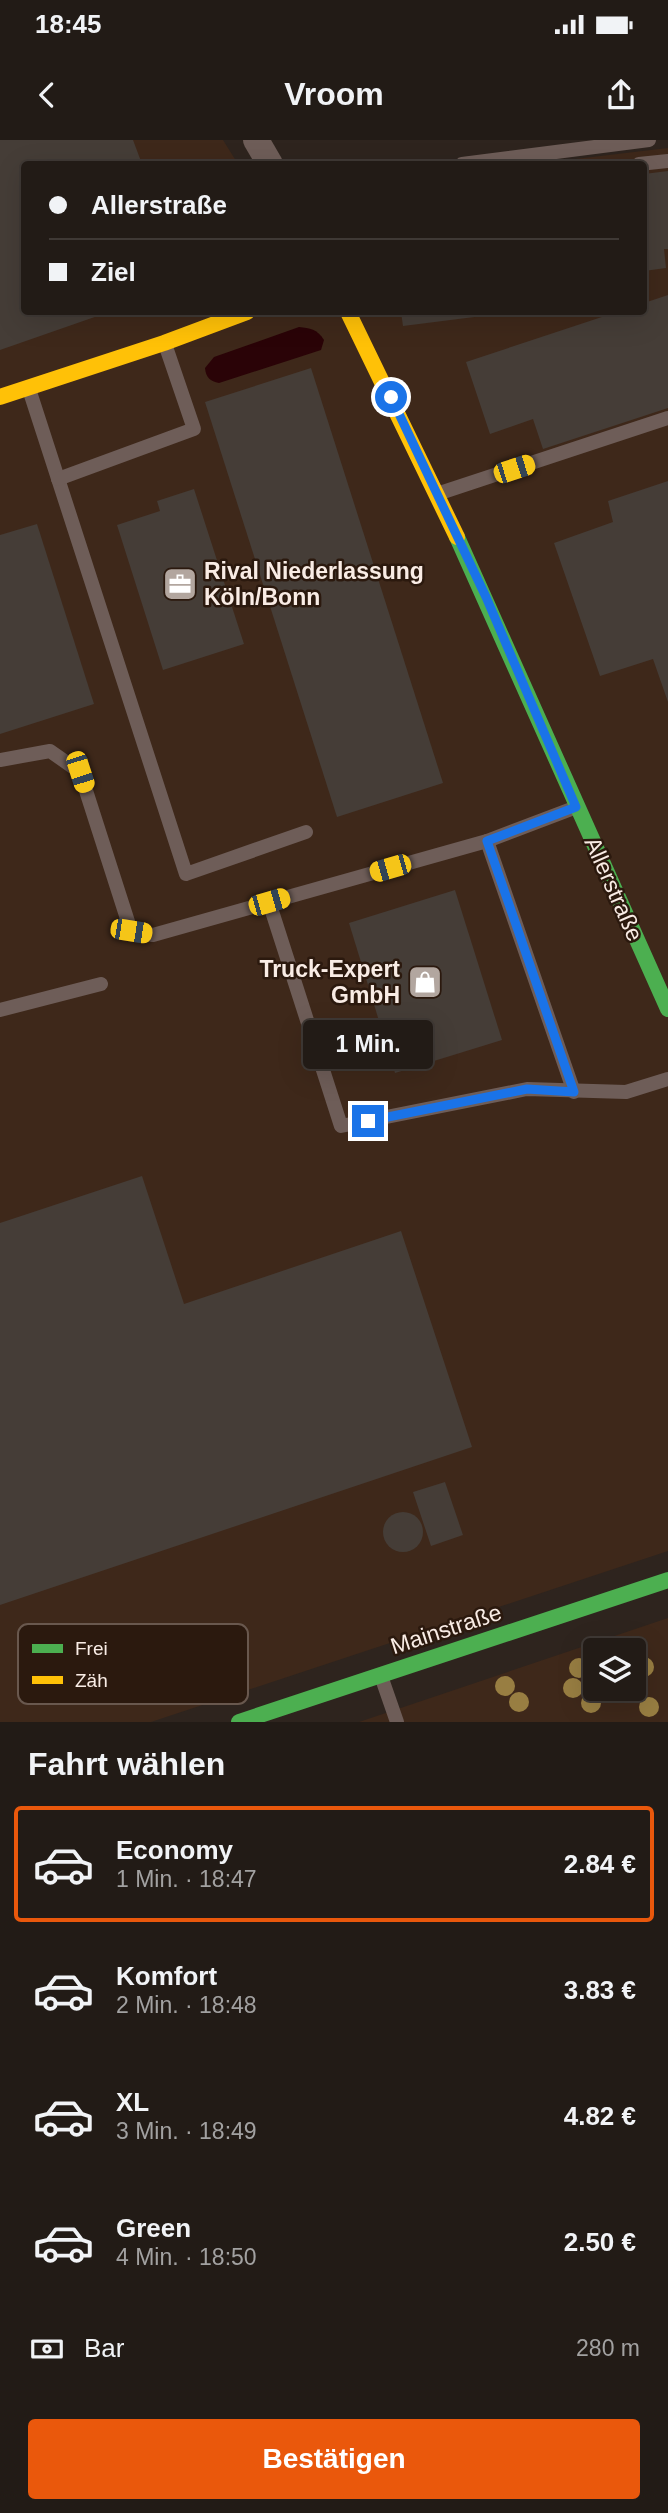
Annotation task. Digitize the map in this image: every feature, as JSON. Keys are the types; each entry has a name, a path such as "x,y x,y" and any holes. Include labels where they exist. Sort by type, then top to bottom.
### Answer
{"street":[{"path":"256,140 268,161"},
{"path":"0,397 164,343 239,315"},
{"name":"Allerstraße","path":"350,315 439,493 576,807 666,1002"},
{"name":"Mainstraße","path":"239,1722 668,1580"}],"lane":[{"path":"485,161 649,140"},
{"path":"647,163 668,161"},
{"path":"58,479 194,429 164,343"},
{"path":"28,387 186,874 306,832"},
{"path":"439,493 668,418"},
{"path":"0,760 50,751 80,772 131,931 153,934 487,841 576,807"},
{"path":"487,841 574,1092"},
{"path":"269,902 341,1126 527,1089 626,1092 668,1079"},
{"path":"0,1010 101,984"},
{"path":"381,1674 397,1722"}],"shaded area":[{"path":"0,140 223,140 236,161 21,161 21,315 647,315 647,161 558,161 668,148 668,1551 248,1690 248,1624 18,1624 18,1704 205,1704 151,1722 0,1722"},
{"path":"299,327 319,333 324,340 321,350 219,383 207,377 205,368 214,357"},
{"path":"668,1618 668,1722 359,1722 583,1647 583,1701 646,1701 646,1638 609,1638"}],"building":[{"path":"0,140 133,140 141,161 21,161 21,315 100,315 0,350"},
{"path":"668,171 668,249 664,249 666,268 647,271 647,174"},
{"path":"668,295 668,408 543,449 533,419 490,434 466,362 608,315 647,315 647,302"},
{"path":"401,315 490,315 403,326"},
{"path":"311,368 443,783 337,817 205,402"},
{"path":"668,481 668,702 653,659 600,676 554,543 613,522 608,501"},
{"name":"Rival Niederlassung Köln/Bonn","path":"194,489 244,644 163,670 117,525 160,511 157,501"},
{"path":"37,524 94,704 0,734 0,535"},
{"name":"Truck-Expert GmbH","path":"455,890 502,1040 395,1073 349,923"},
{"path":"142,1176 184,1304 401,1231 472,1447 0,1605 0,1223"},
{"path":"445,1482 463,1535 431,1546 413,1492"},
{"path":"403,1512 411,1513 417,1518 422,1524 422,1540 417,1546 411,1551 403,1552 395,1551 389,1546 384,1540 383,1532 384,1524 389,1518 395,1513"}],"traffic: fast":[{"path":"457,537 668,1009"},
{"path":"239,1722 668,1580"}],"traffic: slow":[{"path":"0,397 164,343 239,315"},
{"path":"349,315 457,537"}],"place":[{"name":"Rival Niederlassung Köln/Bonn","path":"180,584"},
{"name":"Truck-Expert GmbH","path":"425,982"}],"route":[{"path":"368,1121 527,1089 574,1092 487,841 576,807 486,597 439,493 391,397"}]}
